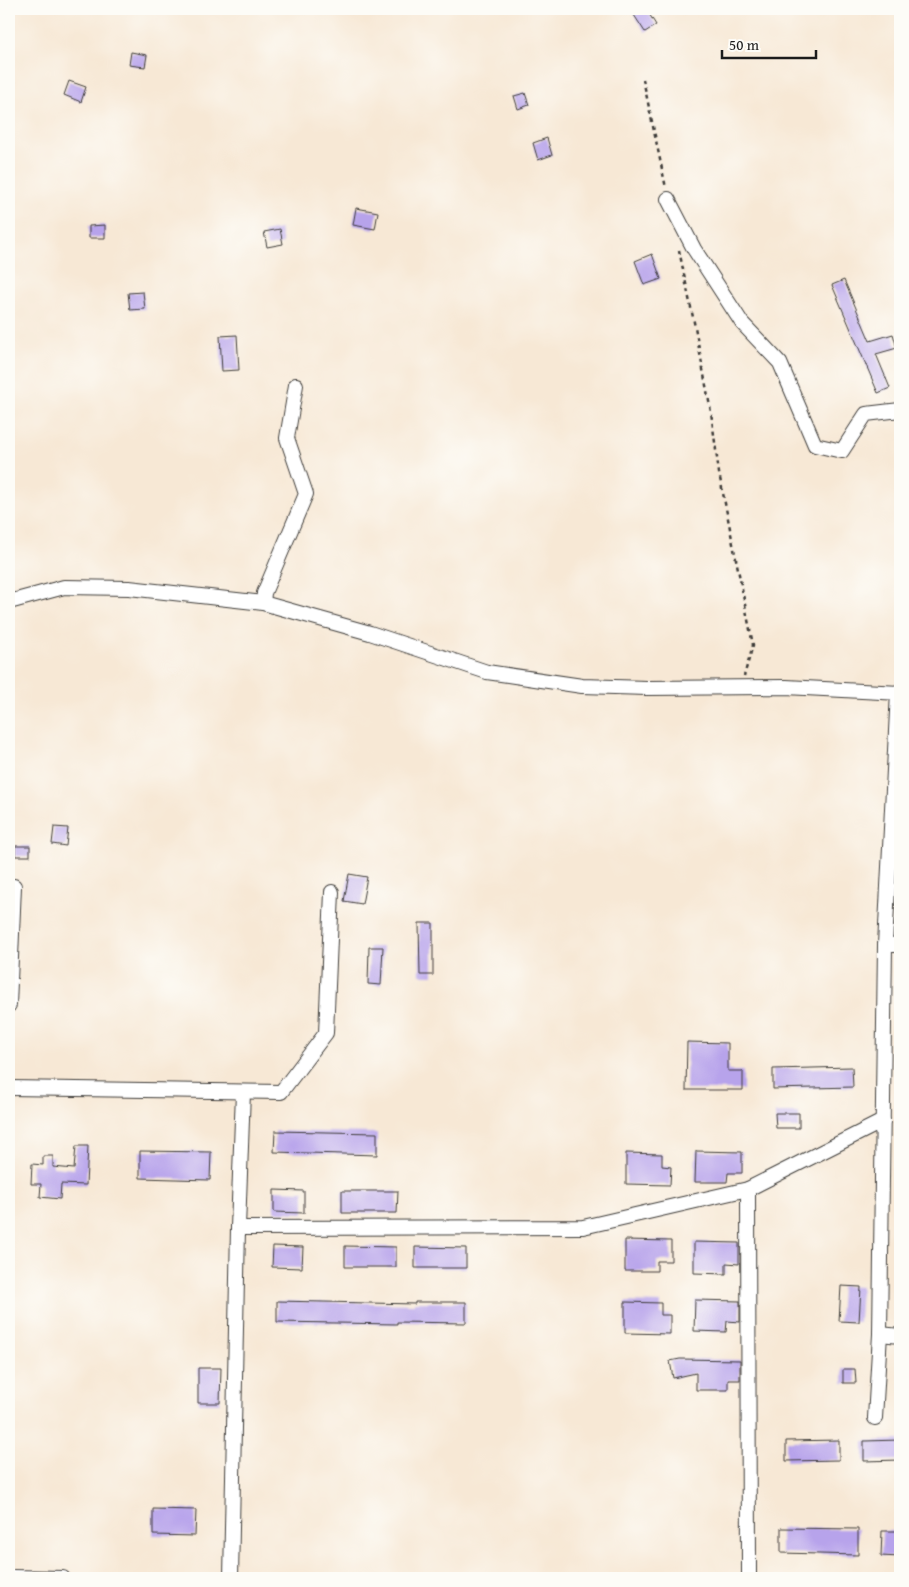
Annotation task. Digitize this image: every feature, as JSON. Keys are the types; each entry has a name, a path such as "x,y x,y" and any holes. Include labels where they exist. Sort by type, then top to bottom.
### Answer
{"street":[{"path":"668,199 694,249 742,323 780,363 815,445 842,452 866,414 900,410"},
{"path":"262,603 264,593 306,494 286,438 296,385"},
{"path":"9,602 64,587 129,588 262,603 370,633 487,672 582,686 646,688 786,686 899,692 885,945 880,1334 875,1418"},
{"path":"9,1005 14,886"},
{"path":"9,1088 281,1092 326,1034 332,892"},
{"path":"885,945 900,945"},
{"path":"232,1578 238,1228 243,1092"},
{"path":"238,1228 583,1227 748,1189 882,1121"},
{"path":"748,1189 749,1578"},
{"path":"880,1334 900,1336"},
{"path":"9,1577 64,1578"}],"path":[{"path":"643,79 668,199"},
{"path":"678,248 695,326 711,412 719,473 753,645 741,687"}],"building":[{"path":"646,9 656,25 645,32 634,15"},
{"path":"131,52 147,55 145,67 129,65"},
{"path":"69,81 86,87 81,102 64,95"},
{"path":"525,93 529,105 518,109 514,96"},
{"path":"547,138 552,155 538,160 533,143"},
{"path":"356,208 378,212 375,229 353,225"},
{"path":"105,225 105,238 89,238 89,226"},
{"path":"280,229 283,244 267,247 264,232"},
{"path":"652,254 661,279 644,285 635,261"},
{"path":"844,280 870,341 893,334 897,348 876,354 890,388 878,393 832,285"},
{"path":"143,292 145,309 130,310 128,293"},
{"path":"237,335 239,370 222,371 220,336"},
{"path":"54,827 68,828 66,846 52,844"},
{"path":"15,846 30,846 30,856 15,856"},
{"path":"349,874 367,877 362,904 344,901"},
{"path":"419,923 433,923 433,975 420,975"},
{"path":"369,947 383,947 381,985 368,984"},
{"path":"687,1042 728,1043 728,1071 743,1071 743,1090 686,1090"},
{"path":"852,1067 853,1087 773,1089 773,1069"},
{"path":"775,1113 799,1113 799,1128 776,1128"},
{"path":"275,1131 377,1133 377,1155 274,1152"},
{"path":"76,1146 88,1146 86,1185 61,1184 60,1199 40,1197 41,1184 31,1184 32,1164 43,1165 43,1156 53,1156 53,1167 74,1169"},
{"path":"140,1151 211,1152 210,1180 140,1178"},
{"path":"696,1151 742,1152 742,1173 728,1173 727,1182 695,1182"},
{"path":"626,1153 662,1154 662,1166 671,1167 670,1185 626,1184"},
{"path":"274,1190 304,1191 304,1213 274,1212"},
{"path":"342,1191 398,1191 397,1213 342,1213"},
{"path":"625,1240 671,1241 671,1261 657,1261 657,1271 625,1271"},
{"path":"694,1242 739,1243 739,1264 726,1263 726,1274 694,1273"},
{"path":"273,1246 303,1247 302,1268 272,1267"},
{"path":"345,1246 396,1247 396,1267 345,1267"},
{"path":"415,1247 466,1248 466,1268 415,1268"},
{"path":"841,1286 861,1287 859,1322 839,1321"},
{"path":"695,1300 740,1301 740,1322 727,1321 726,1332 694,1331"},
{"path":"277,1301 415,1304 415,1302 466,1302 466,1323 277,1322"},
{"path":"625,1302 661,1303 661,1315 670,1315 670,1334 625,1333"},
{"path":"680,1359 740,1360 740,1380 728,1380 728,1390 696,1390 696,1373 673,1378 670,1361"},
{"path":"198,1368 221,1368 220,1403 198,1403"},
{"path":"843,1369 855,1369 856,1383 843,1383"},
{"path":"839,1440 839,1460 786,1461 786,1441"},
{"path":"900,1440 900,1460 864,1461 864,1441"},
{"path":"153,1509 196,1510 195,1536 153,1535"},
{"path":"781,1528 858,1529 858,1555 781,1553"},
{"path":"882,1531 900,1531 900,1557 881,1556"}]}
